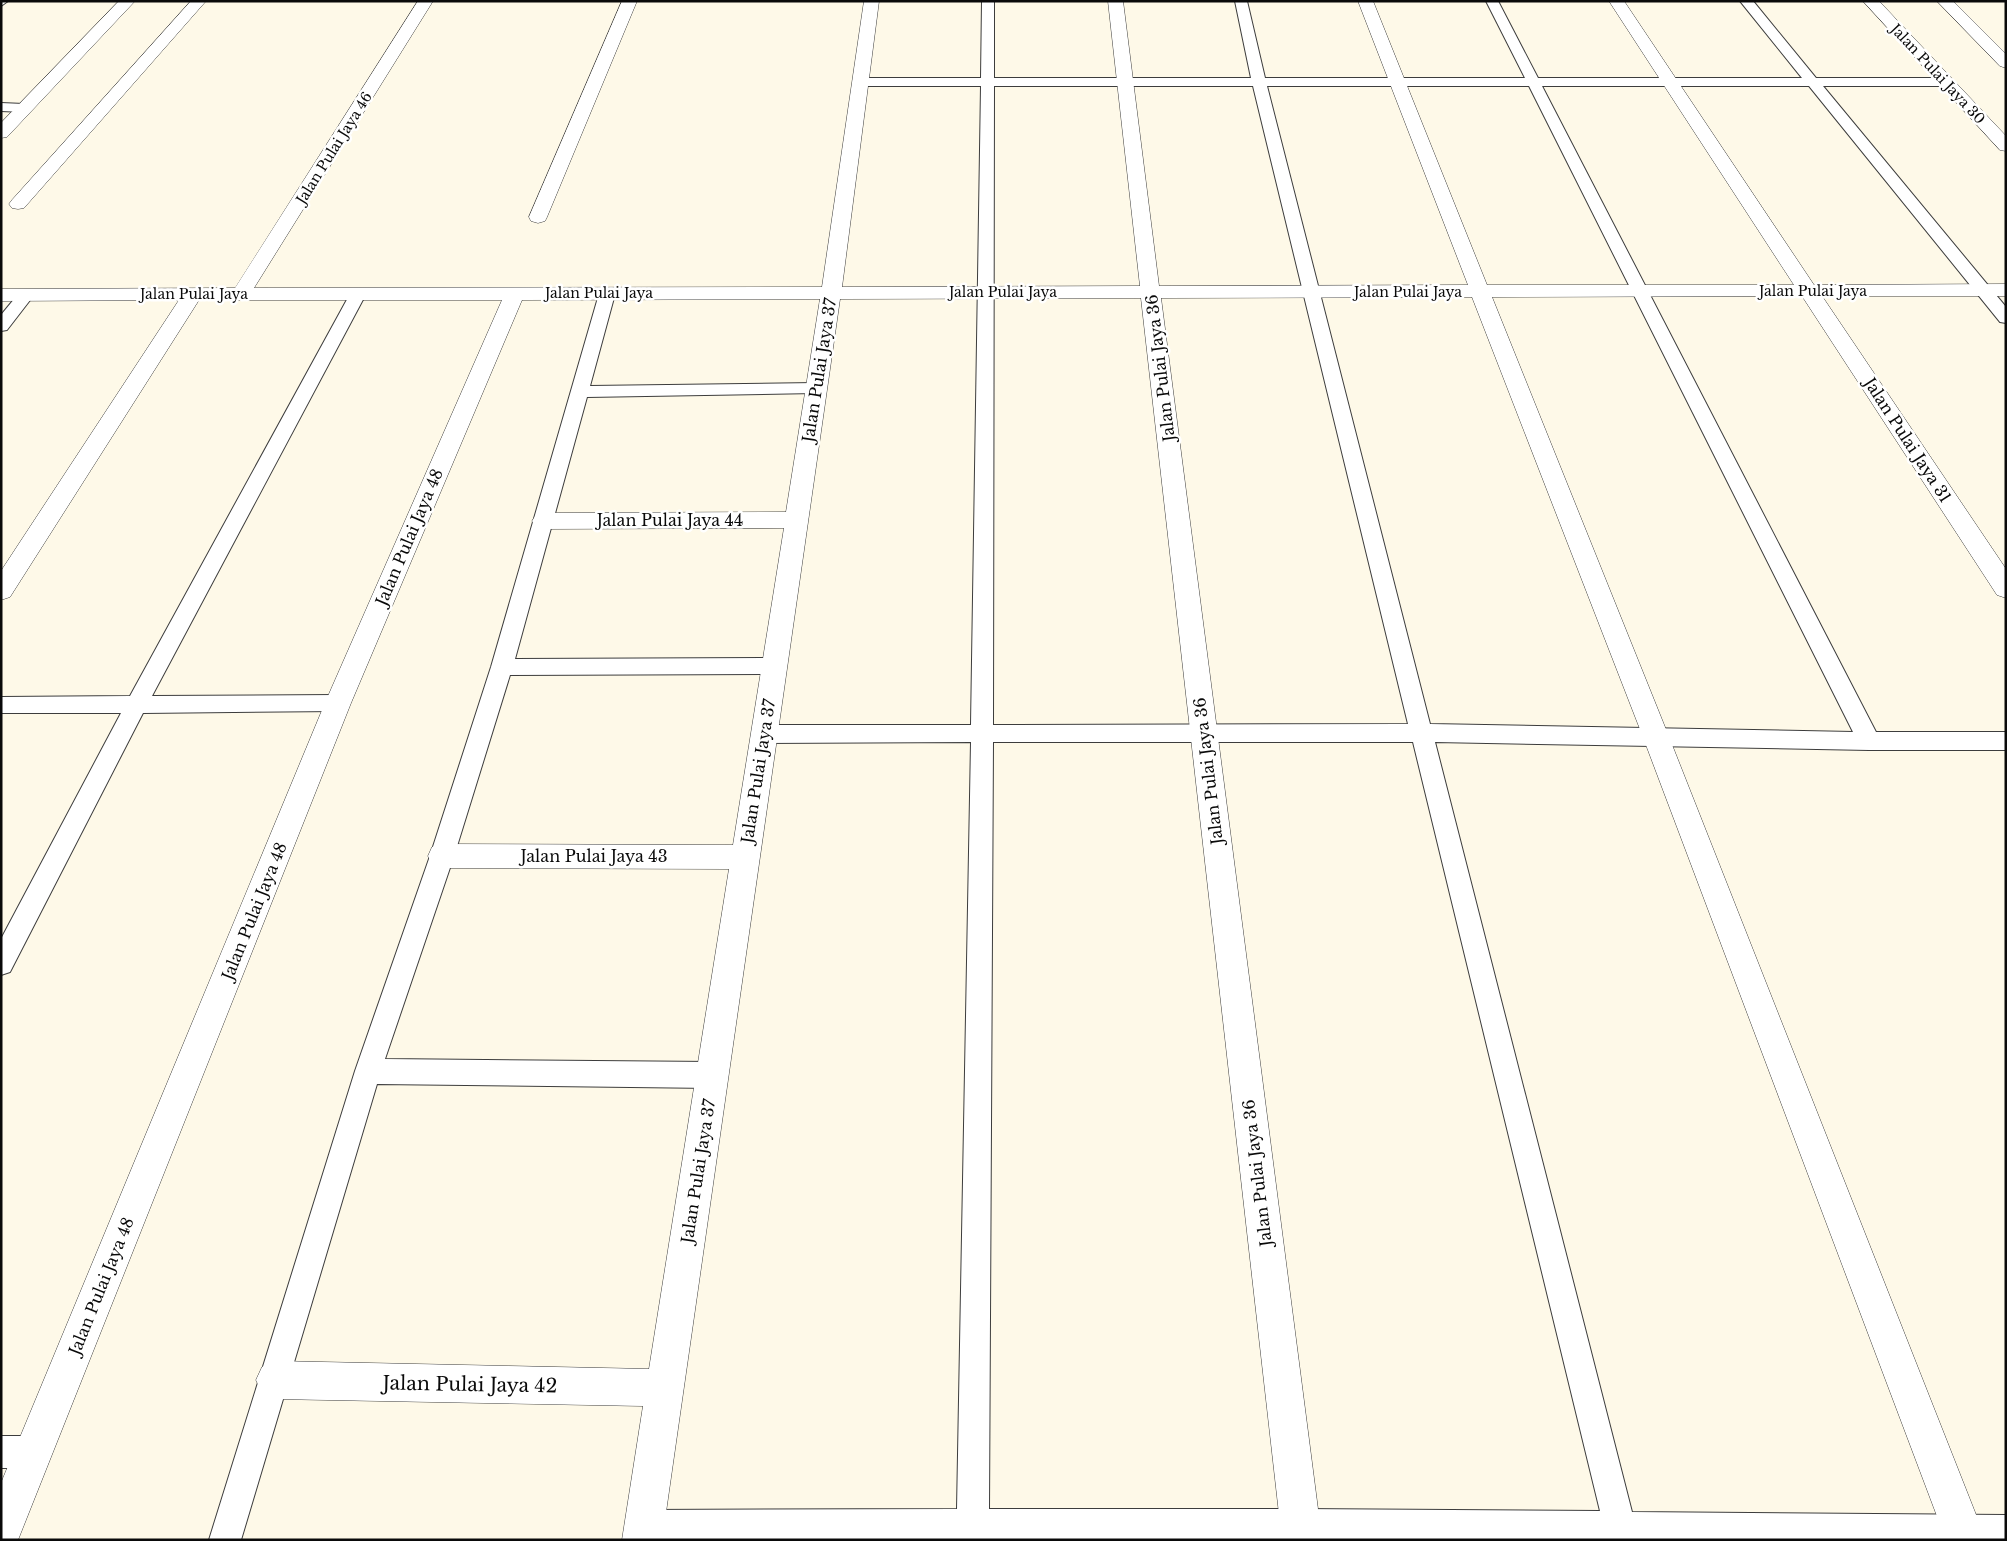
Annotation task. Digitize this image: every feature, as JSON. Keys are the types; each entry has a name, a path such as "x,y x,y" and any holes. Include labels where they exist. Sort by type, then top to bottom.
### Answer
{"street":[{"path":"1,133 128,1"},
{"path":"18,204 199,1"},
{"name":"Jalan Pulai Jaya 46","path":"241,294 426,1"},
{"path":"538,217 630,1"},
{"name":"Jalan Pulai Jaya 37","path":"643,1533 831,293 872,1"},
{"name":"Jalan Pulai Jaya 36","path":"1115,1 1301,1532"},
{"path":"1366,1 1656,738 1964,1535"},
{"name":"Jalan Pulai Jaya 31","path":"1616,1 2006,589"},
{"name":"Jalan Pulai Jaya 30","path":"1870,1 2006,146"},
{"path":"1944,1 2006,63"},
{"name":"Jalan Pulai Jaya","path":"1,295 2006,290"},
{"path":"1,591 193,294"},
{"name":"Jalan Pulai Jaya 48","path":"1,1532 338,703 514,294"},
{"name":"Jalan Pulai Jaya 44","path":"544,521 797,520"},
{"name":"Jalan Pulai Jaya 43","path":"442,856 746,857"},
{"name":"Jalan Pulai Jaya 42","path":"275,1380 665,1388"}],"lane":[{"path":"973,1533 987,292 988,1"},
{"path":"1241,1 1259,82 1621,1534"},
{"path":"1492,1 1869,741"},
{"path":"1746,1 2006,318"},
{"path":"861,82 1946,82"},
{"path":"1,107 24,108"},
{"path":"1,964 137,703 358,294"},
{"path":"225,1540 368,1071 442,856 502,667 607,294"},
{"path":"1,326 26,295"},
{"path":"580,392 816,388"},
{"path":"502,667 774,666"},
{"path":"1,705 338,703"},
{"path":"764,734 1204,735 1422,733 1869,741 2006,740"},
{"path":"368,1071 712,1075"},
{"path":"1,1452 34,1452"},
{"path":"643,1533 1301,1532 1964,1535 2006,1531"}]}
